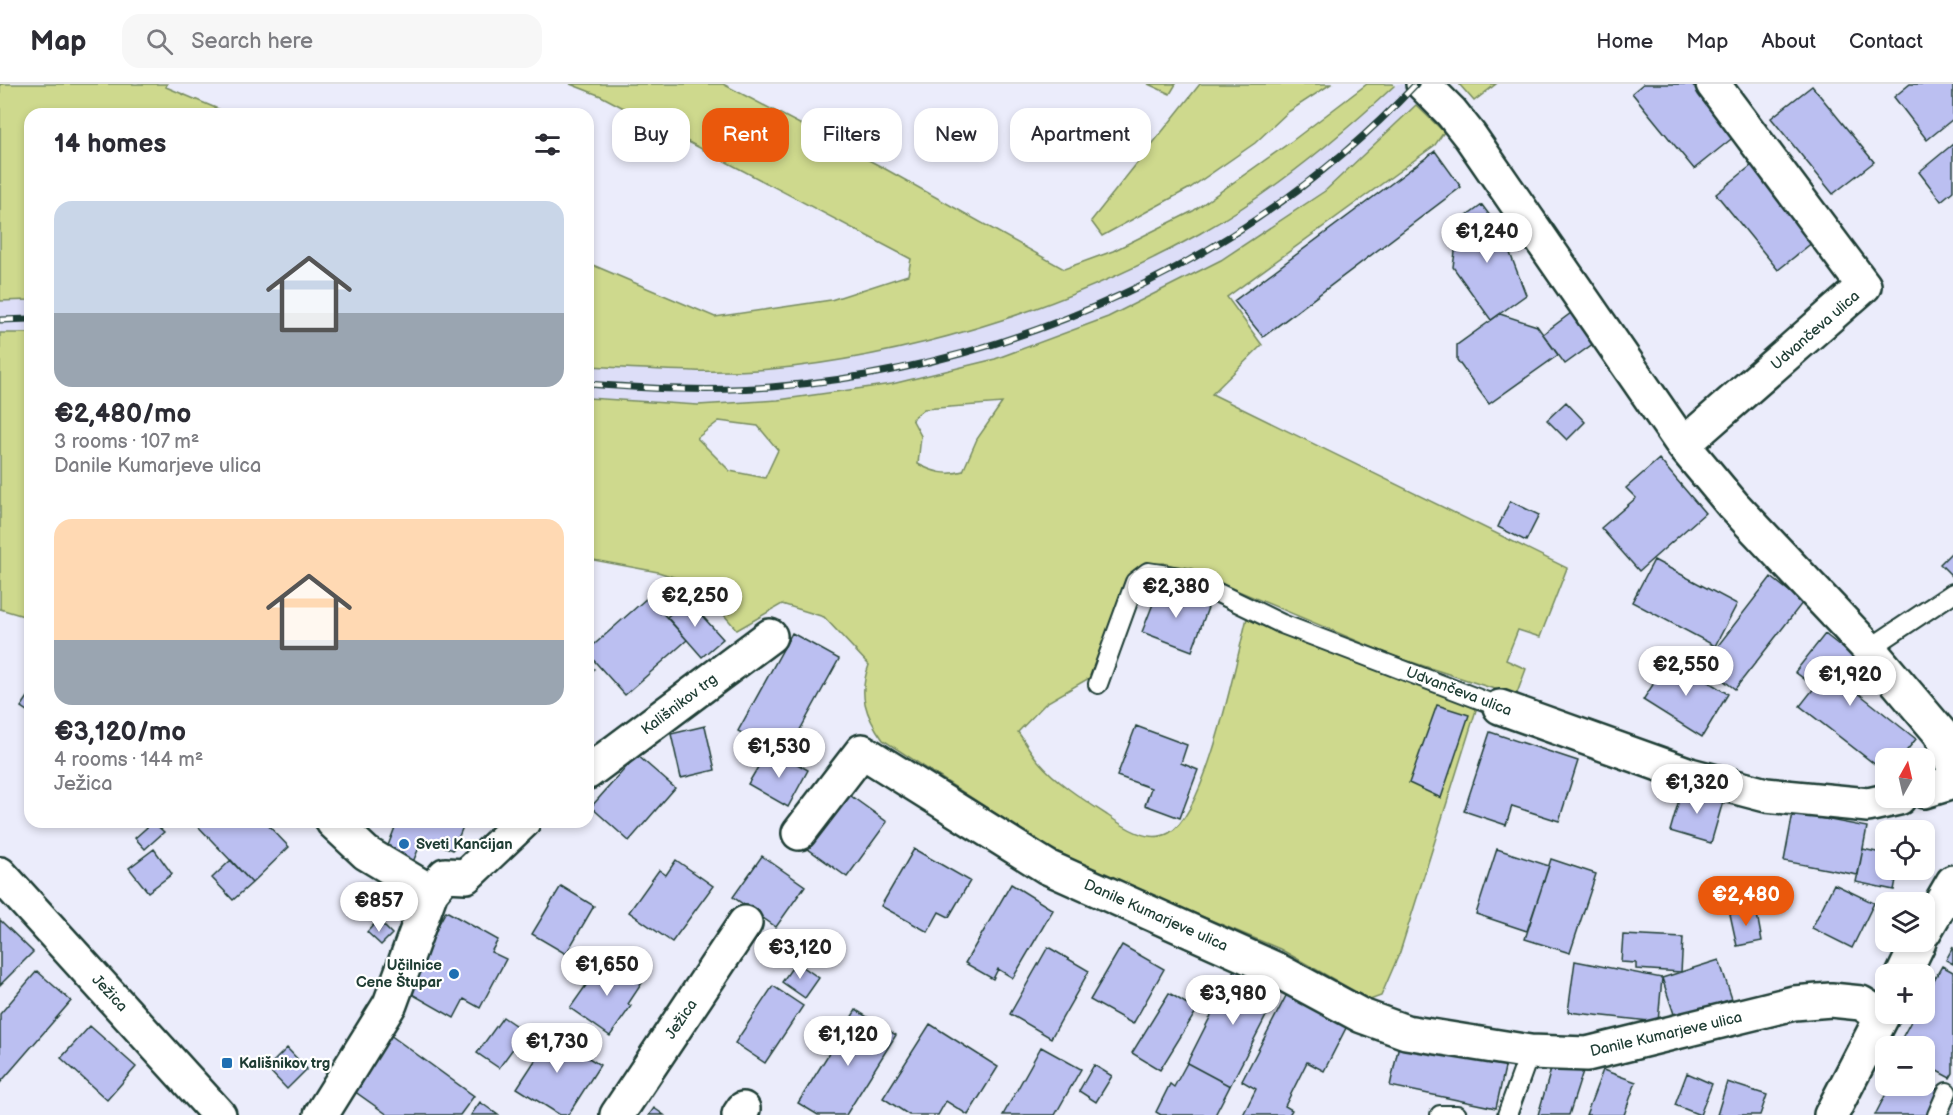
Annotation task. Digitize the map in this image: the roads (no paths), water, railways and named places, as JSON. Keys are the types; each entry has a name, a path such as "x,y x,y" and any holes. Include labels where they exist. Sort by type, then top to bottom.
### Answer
{"street":[{"path":"1423,84 1451,112 1470,136 1683,445 1732,505 1869,649 1941,734 1953,766"},
{"name":"Udvančeva ulica","path":"1683,445 1864,286 1713,84"},
{"name":"Kališnikov trg","path":"594,768 770,636"},
{"name":"Udvančeva ulica","path":"1500,707 1690,775 1766,795 1868,805 1875,803"},
{"name":"Danile Kumarjeve ulica","path":"800,833 862,751 1047,867 1273,968 1362,1016 1406,1032 1530,1052 1587,1054 1794,1003 1831,1000 1861,1003 1875,1009"},
{"path":"1935,788 1953,782"},
{"path":"339,828 366,853 431,892"},
{"path":"321,1115 390,1004 431,892 446,875 466,876 517,828"},
{"name":"Ježica","path":"0,874 219,1115"},
{"path":"1935,913 1953,882"},
{"name":"Ježica","path":"617,1115 745,923"},
{"path":"1830,1115 1878,1024"}],"lane":[{"name":"Udvančeva ulica","path":"1098,684 1135,582 1148,572 1187,578 1282,624 1500,707"},
{"path":"1869,649 1953,593"},
{"path":"1507,1115 1530,1052"},
{"path":"1937,1115 1947,1092"},
{"path":"1440,1115 1457,1115"}],"railway":[{"path":"594,384 725,389 771,387 861,376 950,357 1037,329 1121,295 1202,253 1279,203 1350,147 1416,84"},
{"path":"0,320 24,319"}],"place":[{"name":"Sveti Kancijan","path":"404,844"},
{"name":"Učilnice Cene Štupar","path":"454,974"},
{"name":"Kališnikov trg","path":"227,1063"}]}
